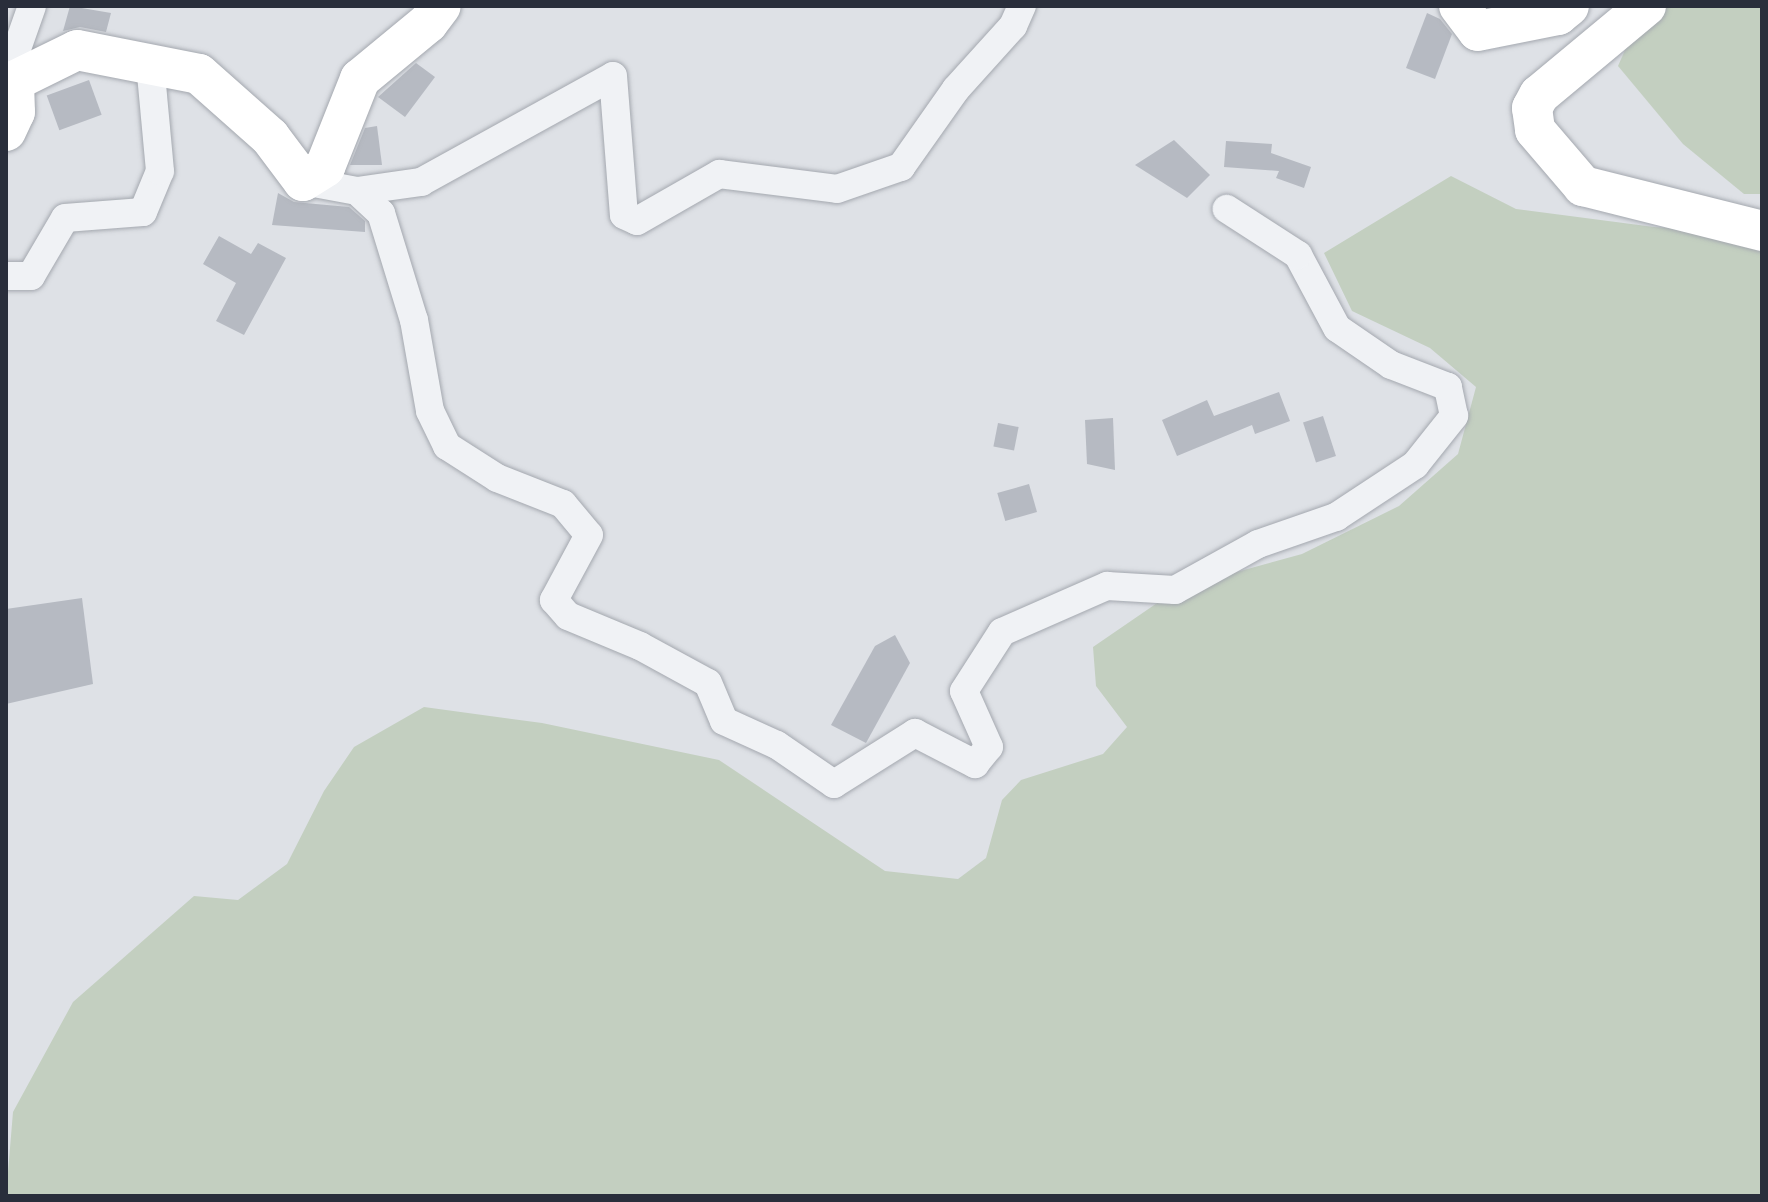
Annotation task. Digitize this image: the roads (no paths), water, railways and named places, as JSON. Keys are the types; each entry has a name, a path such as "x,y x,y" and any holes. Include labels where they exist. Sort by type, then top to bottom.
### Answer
{"street":[{"path":"6,131 15,112 13,60 32,6"},
{"path":"303,181 325,167 360,79 428,23 441,6"},
{"path":"14,81 77,50 199,74 270,137 303,181 357,191 421,182 613,76 624,215 637,221 719,174 837,189 901,167 956,89 1013,26 1022,6"},
{"path":"1459,6 1478,31 1558,15 1569,6"},
{"path":"1646,6 1539,95 1532,108 1535,130 1583,186 1762,231"},
{"path":"6,276 31,276 65,218 143,212 160,171 150,64"},
{"path":"357,191 381,213 414,320 430,411 447,446 497,478 563,504 589,535 554,600 568,616 640,646 708,683 724,721 777,745 834,784 915,733 975,764 989,747 964,691 1002,632 1107,586 1175,590 1258,544 1336,517 1415,465 1454,416 1448,387 1391,365 1337,328 1298,255 1227,209"}]}
